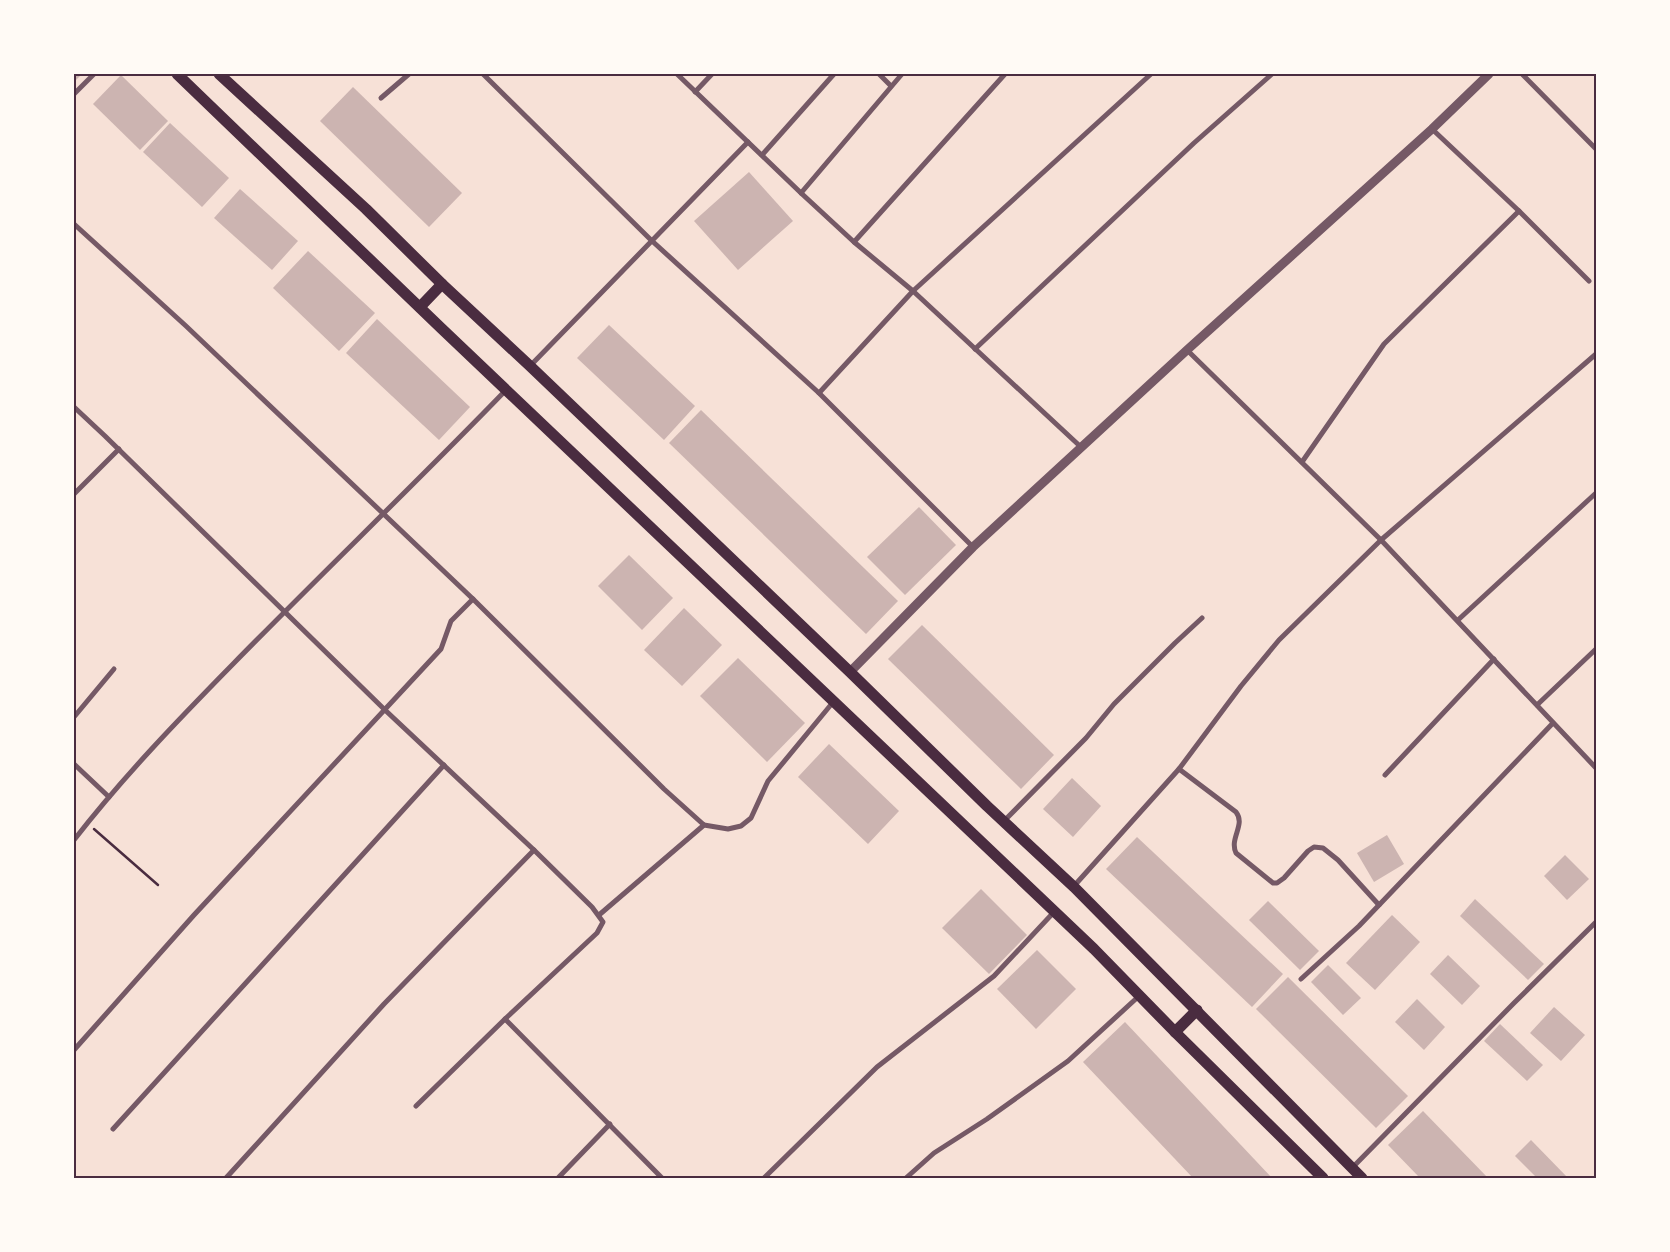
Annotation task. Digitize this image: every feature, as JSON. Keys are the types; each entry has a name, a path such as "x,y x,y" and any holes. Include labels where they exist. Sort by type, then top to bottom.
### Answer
{"highway":[{"path":"177,74 1054,911 1323,1178"},
{"path":"219,74 366,209 442,284 1074,887 1362,1178"},
{"path":"420,307 442,284"},
{"path":"1175,1032 1197,1010"}],"street":[{"path":"74,94 94,74"},
{"path":"381,98 409,74"},
{"path":"483,74 651,240 819,393 972,548"},
{"path":"678,74 801,193 854,242 913,291 1082,448"},
{"path":"696,92 712,74"},
{"path":"762,155 834,74"},
{"path":"879,74 891,86"},
{"path":"801,193 902,74"},
{"path":"854,242 1005,74"},
{"path":"819,393 913,291 1151,74"},
{"path":"975,349 1194,143 1272,74"},
{"path":"850,672 972,548 1187,350 1432,129 1489,74"},
{"path":"1522,74 1596,149"},
{"path":"1432,129 1589,281"},
{"path":"530,366 748,142"},
{"path":"1302,462 1384,344 1518,211"},
{"path":"74,224 186,326 473,599 664,789 702,823 728,829 741,826 751,818 768,781 834,700"},
{"path":"1187,350 1381,540 1596,768"},
{"path":"1074,887 1179,769 1241,686 1279,640 1381,540 1596,354"},
{"path":"74,840 109,797 170,729 284,611 506,390"},
{"path":"74,407 385,710 534,850 599,915 603,922 597,933 416,1106"},
{"path":"74,494 119,449"},
{"path":"1458,620 1596,493"},
{"path":"74,1050 200,908 441,649 451,621 473,599"},
{"path":"1003,821 1086,738 1114,704 1202,618"},
{"path":"1537,705 1596,649"},
{"path":"1384,775 1494,659"},
{"path":"74,717 114,669"},
{"path":"1301,978 1359,926 1553,723"},
{"path":"74,764 109,797"},
{"path":"113,1128 444,765"},
{"path":"1179,769 1236,812 1240,817 1240,823 1234,838 1236,853 1273,883 1277,883 1284,878 1308,851 1314,847 1323,848 1338,860 1379,905"},
{"path":"599,915 702,823"},
{"path":"226,1178 384,1004 534,850"},
{"path":"764,1178 877,1067 994,976 1054,911"},
{"path":"1352,1168 1514,1002 1596,922"},
{"path":"906,1178 934,1153 987,1119 1068,1061 1139,995"},
{"path":"505,1019 662,1178"},
{"path":"558,1178 610,1124"}],"path":[{"path":"87,823 158,885"}],"building":[{"path":"74,74 82,74 74,82"},
{"path":"121,75 168,121 140,150 93,104"},
{"path":"353,87 462,193 429,227 320,121"},
{"path":"170,123 229,178 202,207 143,152"},
{"path":"749,172 793,221 738,270 694,221"},
{"path":"240,189 298,241 272,270 214,218"},
{"path":"308,251 375,313 339,351 273,288"},
{"path":"377,319 470,407 439,440 346,353"},
{"path":"609,325 695,406 664,440 577,358"},
{"path":"701,410 898,601 866,634 669,443"},
{"path":"919,507 956,545 905,595 867,557"},
{"path":"629,555 673,598 642,630 598,586"},
{"path":"684,608 722,645 682,686 644,650"},
{"path":"922,625 1054,755 1021,789 888,659"},
{"path":"738,658 805,723 767,762 700,696"},
{"path":"829,744 899,811 868,844 798,777"},
{"path":"1072,778 1101,806 1073,837 1043,809"},
{"path":"1387,835 1404,864 1374,882 1357,853"},
{"path":"1137,837 1283,974 1252,1007 1106,869"},
{"path":"1565,855 1589,879 1567,900 1544,876"},
{"path":"981,889 1027,935 989,974 942,928"},
{"path":"1475,899 1544,964 1528,980 1460,916"},
{"path":"1268,901 1319,951 1300,970 1249,920"},
{"path":"1392,915 1420,942 1375,990 1346,963"},
{"path":"1037,950 1076,989 1036,1029 997,989"},
{"path":"1448,955 1480,986 1462,1005 1430,974"},
{"path":"1328,965 1361,998 1343,1015 1311,982"},
{"path":"1288,977 1408,1096 1376,1128 1256,1009"},
{"path":"1417,999 1445,1027 1424,1050 1395,1022"},
{"path":"1554,1007 1585,1035 1561,1061 1530,1033"},
{"path":"1125,1022 1272,1178 1193,1178 1083,1062"},
{"path":"1500,1024 1543,1065 1527,1081 1484,1041"},
{"path":"1423,1111 1488,1178 1420,1178 1388,1145"},
{"path":"1531,1140 1568,1178 1537,1178 1515,1156"}]}
